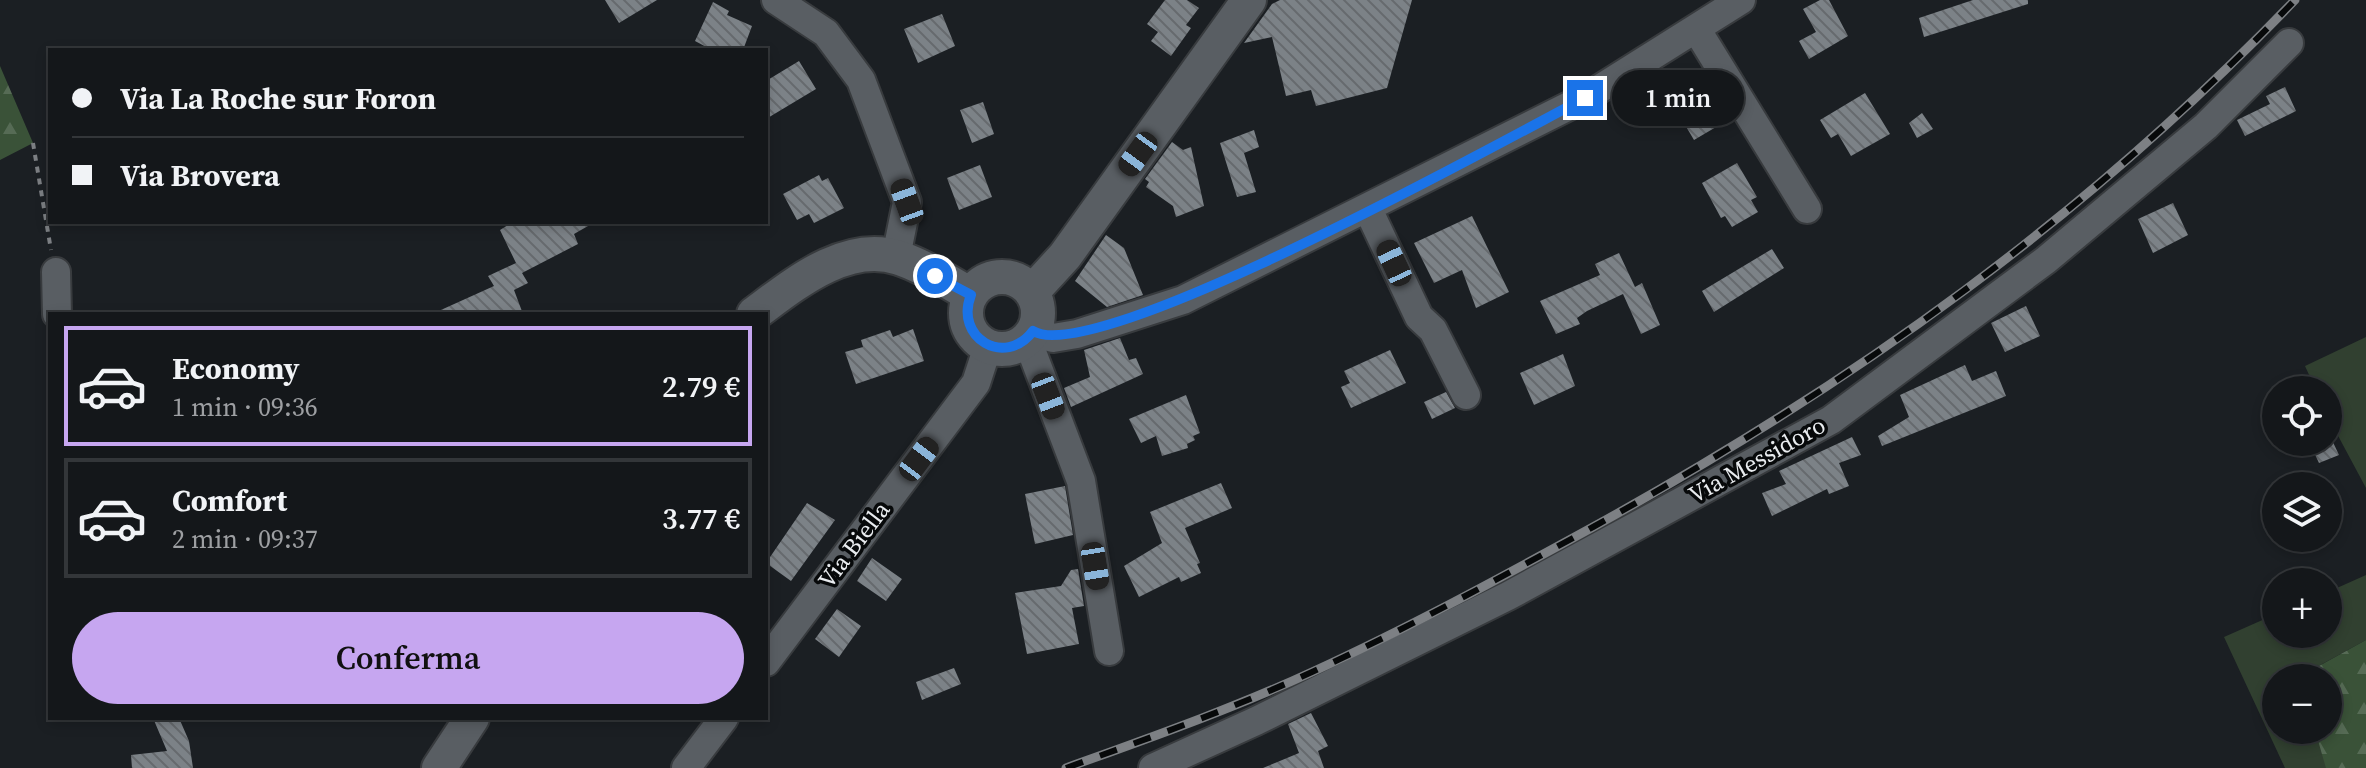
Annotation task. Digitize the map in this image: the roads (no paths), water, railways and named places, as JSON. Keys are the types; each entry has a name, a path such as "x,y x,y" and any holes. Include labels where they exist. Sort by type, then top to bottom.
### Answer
{"street":[{"path":"776,0 826,33 861,80 907,202 896,257"},
{"path":"1032,292 1065,256 1249,0"},
{"path":"1109,651 1081,481 1030,335 1038,311 1032,292 1016,279 1005,276 985,280 971,295 966,318 978,340 988,346 1009,348 1030,335 1053,338 1124,322 1183,300 1585,98 1741,0"},
{"path":"1697,30 1807,209"},
{"name":"Via Messidoro","path":"1153,768 1268,716 1508,596 1831,420 2046,260 2206,126 2289,43"},
{"path":"1368,209 1419,317 1433,330 1466,395"},
{"path":"757,312 804,277 838,260 896,257 971,295"},
{"path":"56,272 57,312"},
{"name":"Via Biella","path":"768,659 976,383 988,346"},
{"path":"439,768 471,720"},
{"path":"686,768 722,720"}],"railway":[{"path":"1066,768 1251,698 1383,638 1593,527 1784,414 1876,354 2050,224 2134,154 2216,79 2295,0"}]}
